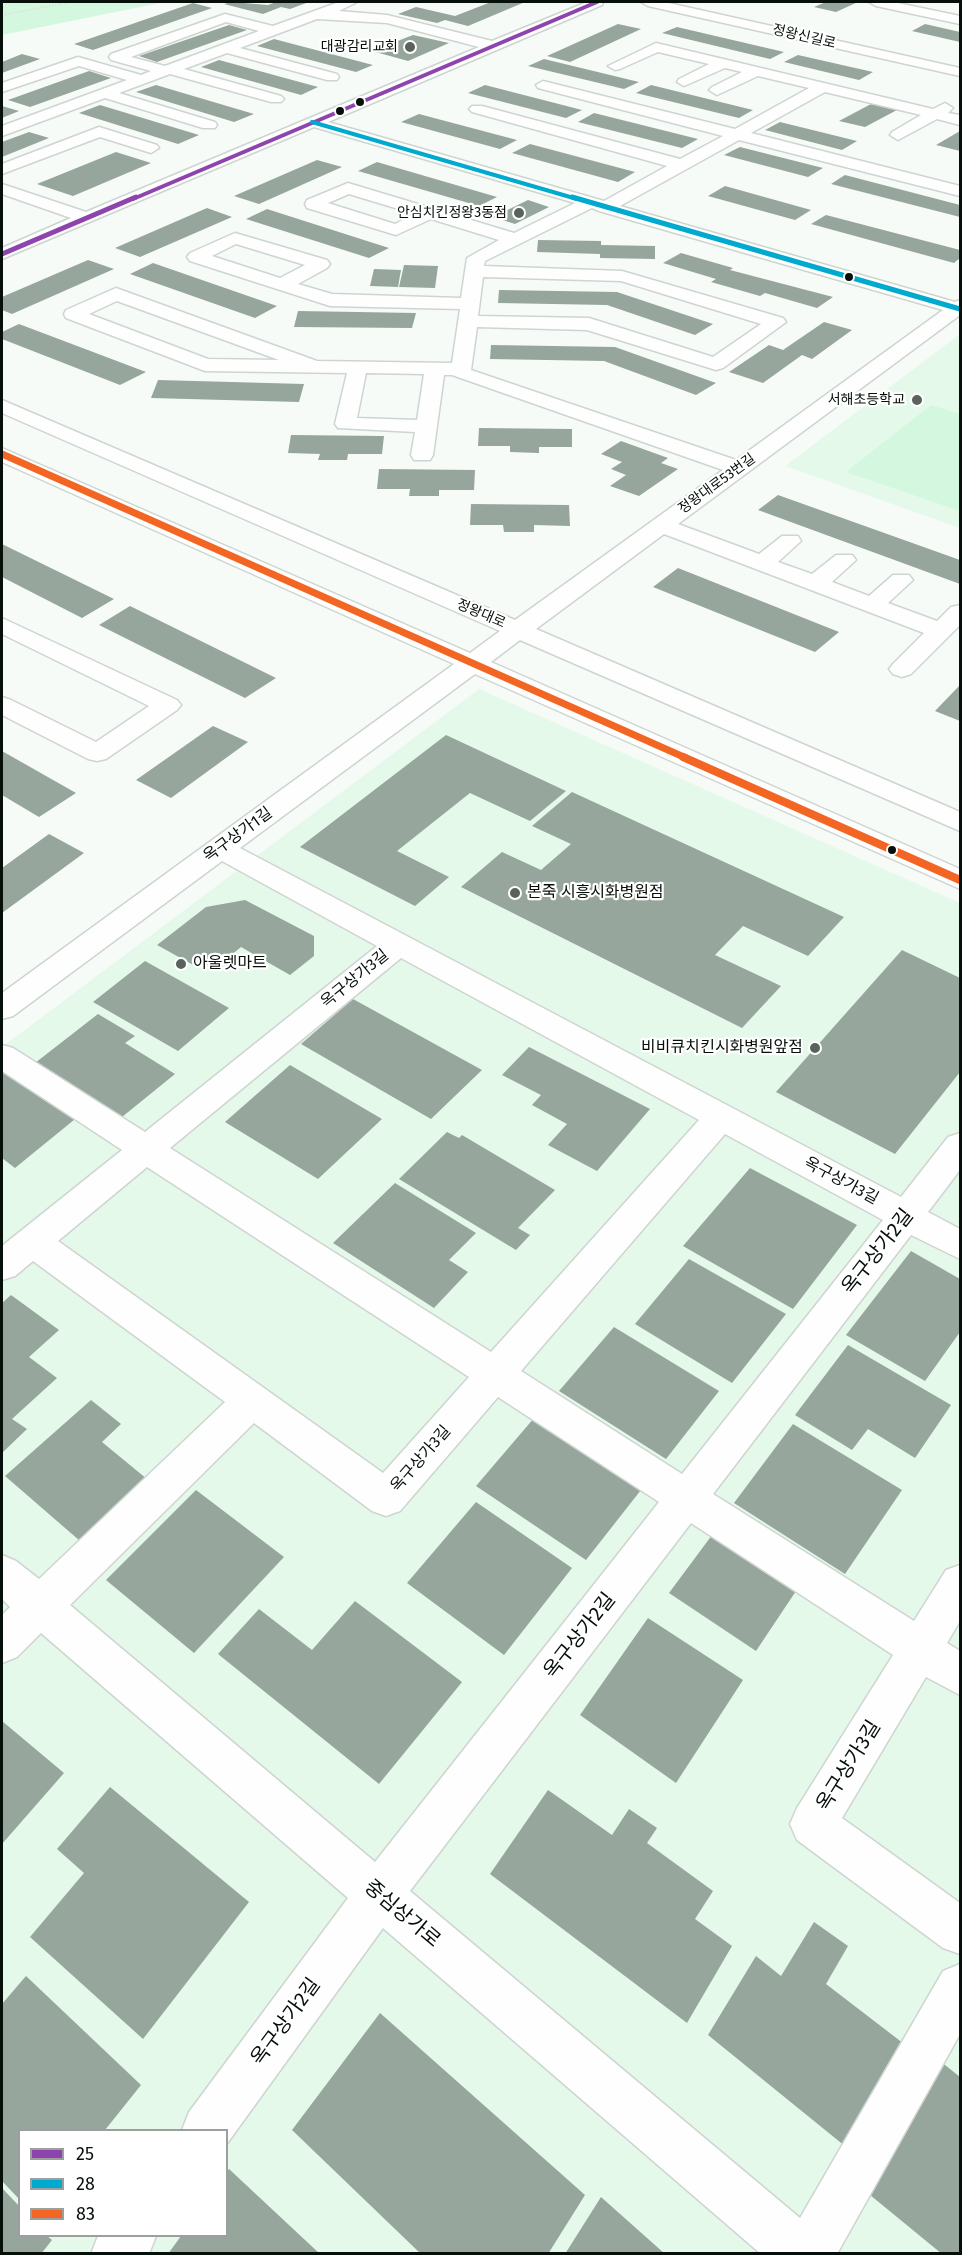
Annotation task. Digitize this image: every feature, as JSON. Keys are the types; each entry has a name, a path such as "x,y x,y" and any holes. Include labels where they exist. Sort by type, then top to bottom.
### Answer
{"street":[{"path":"2,131 350,2"},
{"path":"2,254 597,2"},
{"name":"정왕신길로","path":"648,2 960,72"},
{"name":"정왕신길로","path":"698,2 960,60"},
{"path":"876,2 960,20"},
{"path":"297,21 329,16 363,15 493,46"},
{"path":"272,30 225,18 116,57 276,99"},
{"path":"615,66 656,47 960,120"},
{"path":"226,48 332,77"},
{"path":"669,64 689,55"},
{"path":"2,88 78,61 141,79"},
{"path":"684,82 723,63"},
{"path":"717,90 756,71"},
{"path":"775,90 794,80"},
{"path":"543,85 957,187"},
{"path":"739,468 460,373 476,258 682,165 823,87"},
{"path":"105,93 209,125"},
{"path":"898,135 960,99"},
{"path":"477,109 682,165"},
{"path":"312,122 959,308"},
{"path":"2,169 99,132 151,148"},
{"path":"430,213 396,230 313,204 348,188 430,213 515,239"},
{"path":"2,189 87,218"},
{"path":"2,210 30,199"},
{"path":"283,284 321,264 235,238 196,257 330,300 589,324 716,364 776,322 622,276 474,271"},
{"path":"313,366 116,294 73,315 205,364 461,369"},
{"name":"정왕대로53번길","path":"474,662 959,308"},
{"path":"155,346 198,325"},
{"path":"357,367 345,424 426,426"},
{"path":"422,455 435,368"},
{"name":"정왕대로","path":"2,406 960,822"},
{"path":"2,454 960,880"},
{"path":"661,525 940,631"},
{"path":"762,564 790,541"},
{"path":"815,584 844,560"},
{"path":"872,605 901,580"},
{"path":"902,669 960,612"},
{"path":"2,625 168,705 97,753 2,705"},
{"name":"옥구상가1길","path":"2,1008 474,662"},
{"name":"옥구상가3길","path":"219,848 960,1245"},
{"name":"옥구상가3길","path":"2,1266 399,944"},
{"path":"2,1056 960,1676"},
{"name":"옥구상가3길","path":"32,1241 386,1498 721,1117"},
{"name":"옥구상가2길","path":"208,2129 379,1894 960,1146"},
{"path":"2,1643 252,1400"},
{"name":"중심상가로","path":"2,1574 802,2253"},
{"name":"옥구상가3길","path":"960,1584 813,1824 960,1930"},
{"path":"808,2253 960,1988"},
{"path":"117,2253 129,2237"}],"path":[{"path":"2,15 72,2"}],"shaded area":[{"name":"서해초등학교","path":"960,334 960,528 785,466"},
{"path":"479,689 960,903 960,2253 2,2254 2,1047"}],"green space":[{"path":"2,2 165,2 2,35"},
{"path":"931,405 960,414 960,511 846,472"}],"building":[{"path":"232,2 268,5 276,2 309,2 290,9 281,7 263,14 224,4"},
{"path":"491,2 525,2 468,26 445,20 437,23 398,14 416,7 455,16"},
{"path":"826,2 858,2 836,12 814,7"},
{"path":"193,3 212,8 93,50 74,44"},
{"path":"618,24 641,29 570,62 547,56"},
{"path":"925,24 960,32 960,42 912,31"},
{"path":"229,25 247,30 157,62 139,56"},
{"path":"677,27 784,52 770,59 662,33"},
{"name":"대광감리교회","path":"413,35 449,43 408,61 372,51"},
{"path":"274,39 373,65 356,72 257,46"},
{"path":"22,54 40,59 2,73 2,62"},
{"path":"798,55 873,72 859,80 784,62"},
{"path":"544,59 639,82 624,89 528,66"},
{"path":"219,60 318,87 301,95 201,67"},
{"path":"89,71 111,78 30,107 8,100"},
{"path":"156,85 254,114 234,122 136,92"},
{"path":"485,85 582,110 566,118 468,93"},
{"path":"651,85 753,110 739,118 636,93"},
{"path":"871,104 897,110 865,127 839,121"},
{"path":"100,105 199,135 178,144 79,113"},
{"path":"2,106 19,111 2,118"},
{"path":"594,113 698,139 682,148 578,122"},
{"path":"419,114 517,140 500,149 401,122"},
{"path":"780,122 857,141 842,150 765,130"},
{"path":"960,131 960,151 936,145"},
{"path":"29,132 49,138 2,157 2,142"},
{"path":"530,144 635,172 618,182 512,153"},
{"path":"740,147 823,168 808,177 724,155"},
{"path":"116,152 151,163 73,196 37,184"},
{"path":"317,160 342,167 259,204 234,196"},
{"path":"377,162 497,197 479,206 358,171"},
{"path":"845,175 960,205 960,217 831,184"},
{"path":"725,186 811,210 795,220 708,196"},
{"path":"528,200 549,207 515,224 493,217"},
{"path":"207,208 232,217 140,257 115,248"},
{"path":"267,209 389,248 369,258 246,219"},
{"path":"826,215 960,250 960,258 954,263 811,224"},
{"path":"538,240 601,241 601,245 655,246 655,259 600,258 600,254 537,252"},
{"path":"681,253 733,268 730,270 833,297 817,308 765,293 760,296 711,282 716,279 663,263"},
{"path":"88,260 114,269 12,314 2,310 2,297"},
{"path":"153,263 277,306 255,318 130,274"},
{"path":"404,265 438,266 435,288 399,287"},
{"path":"374,269 401,270 398,287 370,286"},
{"path":"499,290 617,292 713,324 695,335 607,305 498,303"},
{"path":"298,311 416,313 412,328 294,327"},
{"path":"824,322 852,330 812,359 802,355 763,383 729,372 769,345 783,350"},
{"path":"19,324 146,372 120,385 2,339 2,332"},
{"path":"491,345 615,347 716,383 696,395 604,361 490,359"},
{"path":"158,380 304,384 299,402 151,398"},
{"path":"479,428 572,429 572,447 539,447 539,453 510,452 510,446 478,446"},
{"path":"291,435 384,436 382,454 348,454 347,460 318,460 320,454 288,453"},
{"path":"621,441 668,458 661,463 678,469 639,496 610,486 626,475 611,469 622,462 601,454"},
{"path":"379,469 475,470 474,490 439,490 439,496 409,496 410,489 377,489"},
{"path":"778,495 960,560 960,584 758,510"},
{"path":"471,504 569,505 570,526 534,525 534,532 504,532 503,525 470,525"},
{"path":"2,544 114,599 82,618 2,577"},
{"path":"678,568 839,632 815,652 653,587"},
{"path":"130,606 276,678 245,698 99,625"},
{"path":"960,685 960,721 935,711"},
{"path":"213,726 248,742 171,798 136,780"},
{"path":"446,735 566,791 530,821 470,793 397,851 449,877 415,906 300,847"},
{"path":"2,751 76,793 39,817 2,795"},
{"path":"572,792 844,917 808,956 743,926 715,955 781,986 742,1028 461,887 502,852 541,870 571,844 532,826"},
{"path":"49,834 84,853 2,913 2,868"},
{"path":"245,900 314,936 314,956 290,975 241,947 224,961 197,967 157,945 206,907"},
{"path":"902,950 960,978 960,1072 895,1154 776,1092"},
{"path":"145,961 229,1008 178,1051 93,1002"},
{"path":"353,999 482,1070 431,1119 301,1044"},
{"path":"98,1014 135,1036 125,1043 175,1074 122,1117 35,1063"},
{"path":"529,1047 650,1109 597,1171 548,1145 567,1124 532,1105 541,1095 502,1075"},
{"path":"2,1065 80,1115 15,1168 2,1158"},
{"path":"290,1065 382,1119 318,1179 225,1122"},
{"path":"447,1132 459,1138 462,1135 555,1190 518,1228 530,1235 516,1250 399,1179"},
{"path":"750,1168 857,1225 793,1309 683,1246"},
{"path":"395,1183 476,1233 449,1260 468,1272 434,1308 333,1243"},
{"path":"911,1251 960,1279 960,1332 925,1381 846,1335"},
{"path":"689,1259 786,1314 732,1383 635,1324"},
{"path":"11,1295 59,1330 29,1357 57,1378 12,1419 27,1429 2,1453 2,1303"},
{"path":"614,1327 719,1391 666,1459 559,1391"},
{"path":"848,1345 951,1405 915,1458 868,1429 852,1450 795,1415"},
{"path":"91,1400 121,1424 102,1442 153,1484 87,1547 5,1476"},
{"path":"540,1411 648,1481 586,1560 476,1486"},
{"path":"793,1424 902,1490 845,1574 734,1503"},
{"path":"196,1490 284,1557 194,1653 106,1580"},
{"path":"476,1502 572,1568 504,1655 407,1583"},
{"path":"718,1527 802,1582 756,1651 669,1593"},
{"path":"355,1601 462,1682 379,1784 218,1654 259,1609 312,1650"},
{"path":"648,1618 743,1680 676,1783 580,1715"},
{"path":"2,1721 64,1773 2,1844"},
{"path":"110,1787 249,1902 143,2039 30,1937 84,1873 57,1849"},
{"path":"548,1790 612,1835 629,1809 657,1828 647,1843 713,1891 695,1919 732,1946 687,2023 490,1874"},
{"path":"814,1922 848,1946 826,1984 908,2047 851,2151 708,2035 756,1956 781,1976"},
{"path":"26,1976 141,2085 106,2129 18,2129 18,2198 2,2181 2,2004"},
{"path":"380,2013 585,2195 548,2254 421,2254 292,2130"},
{"path":"935,2057 960,2077 960,2254 942,2254 864,2190"},
{"path":"228,2170 320,2254 168,2254 180,2237 228,2237"},
{"path":"2,2188 18,2205 18,2237 48,2237 52,2240 41,2254 2,2254"},
{"path":"601,2197 665,2254 565,2254"}],"transit line":[{"name":"25","path":"2,254 597,2"},
{"name":"28","path":"312,122 960,309"},
{"name":"83","path":"2,454 960,880"}],"place":[{"name":"대광감리교회","path":"410,47"},
{"name":"안심치킨정왕3동점","path":"519,213"},
{"name":"서해초등학교","path":"917,400"},
{"name":"본죽 시흥시화병원점","path":"515,893"},
{"name":"아울렛마트","path":"181,964"},
{"name":"비비큐치킨시화병원앞점","path":"815,1048"}]}
